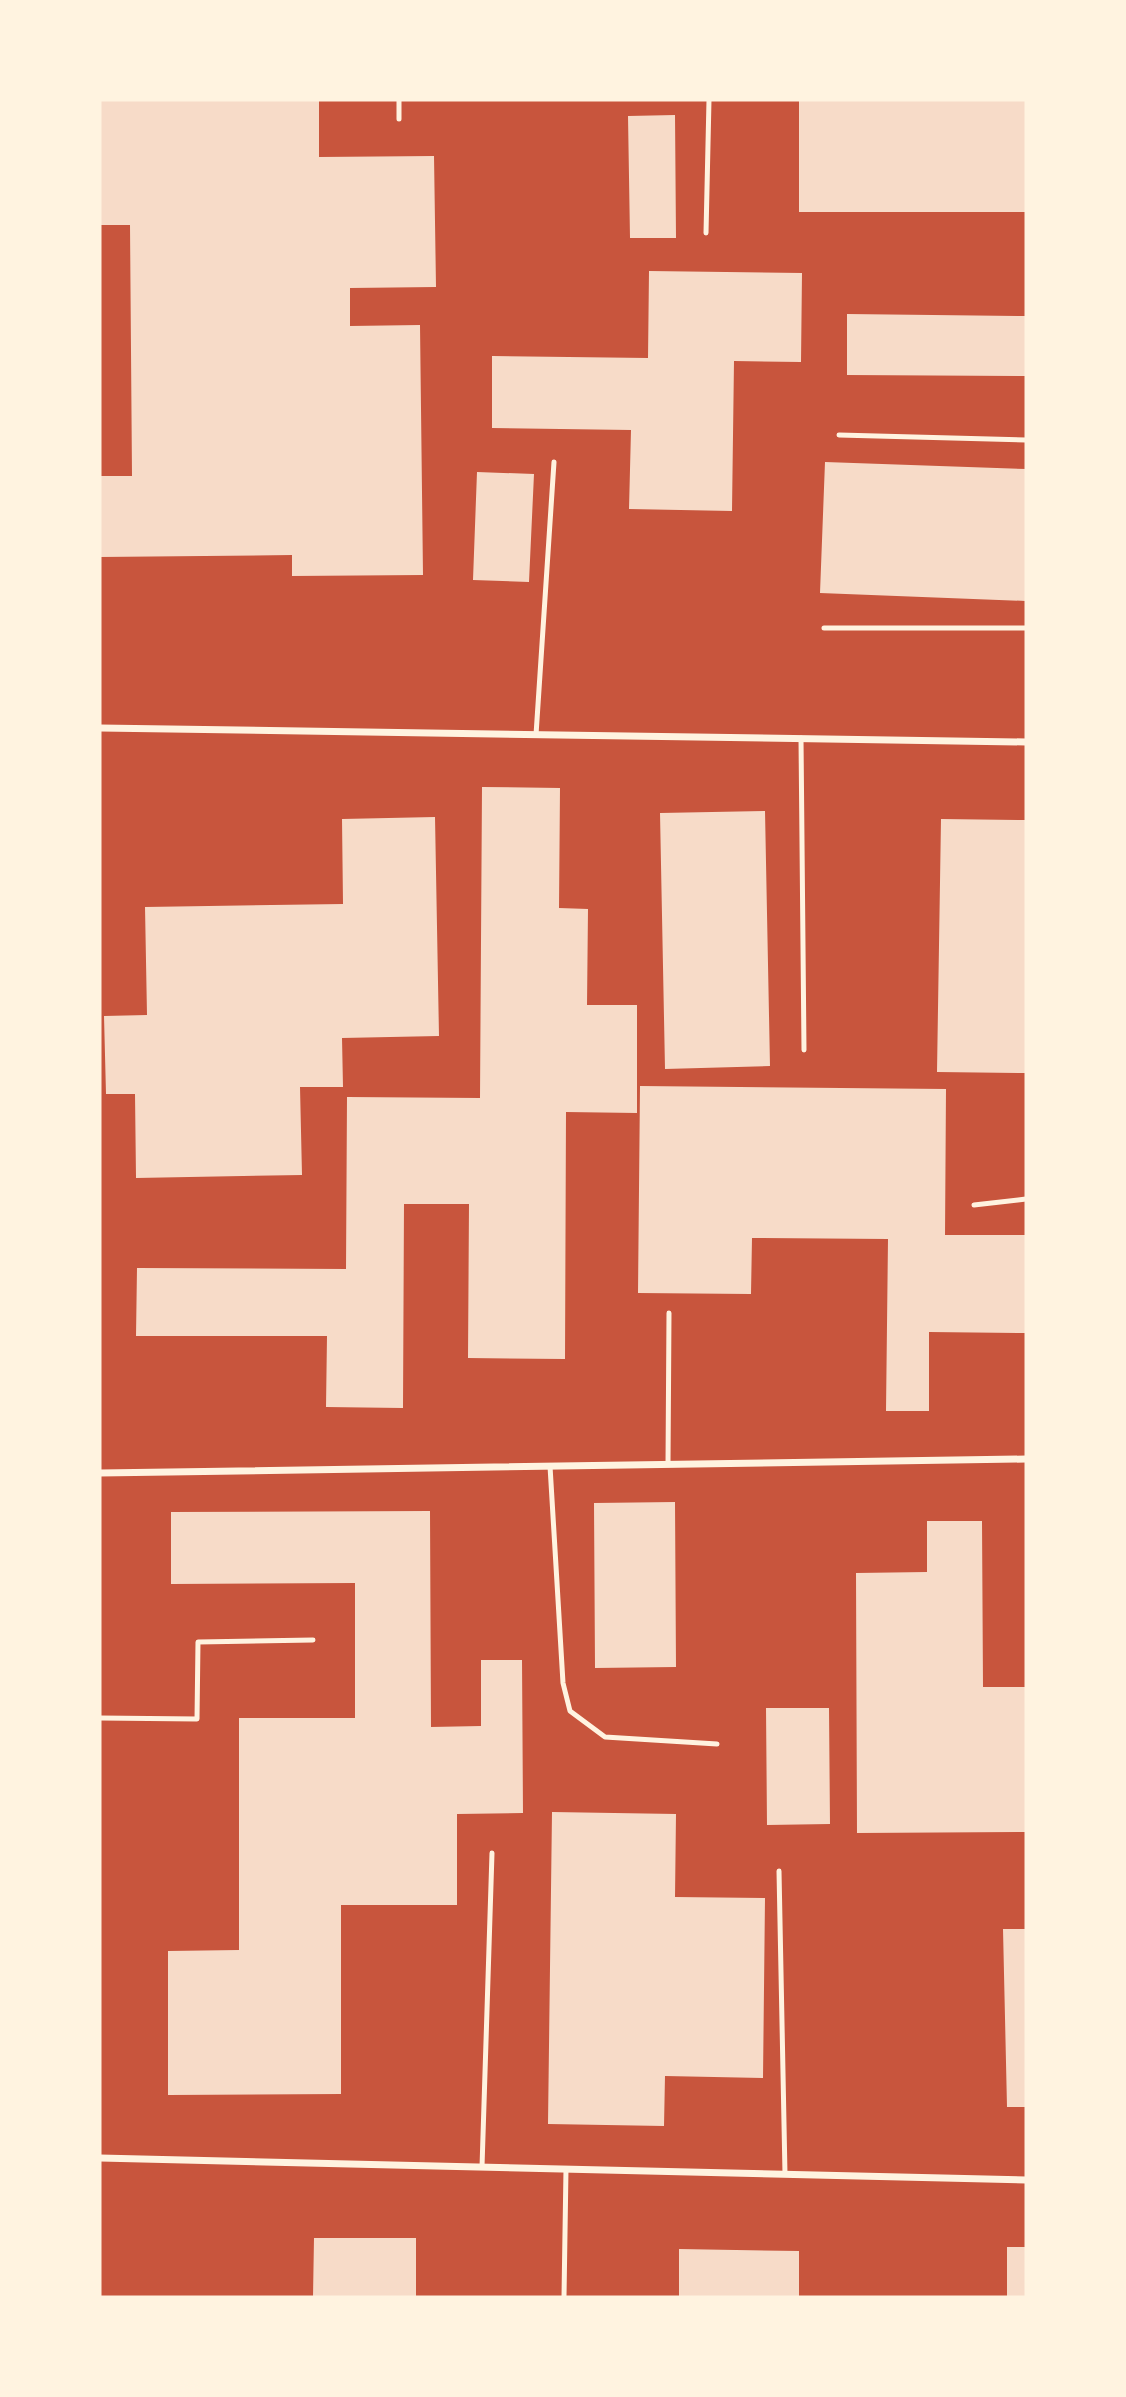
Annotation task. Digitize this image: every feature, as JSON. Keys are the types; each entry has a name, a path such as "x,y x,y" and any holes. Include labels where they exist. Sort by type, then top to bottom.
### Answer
{"street":[{"path":"100,729 1026,741"},
{"path":"100,1473 1026,1459"},
{"path":"100,2158 1026,2180"}],"lane":[{"path":"399,100 399,118"},
{"path":"706,233 709,100"},
{"path":"839,435 1026,440"},
{"path":"536,735 554,463"},
{"path":"824,628 1026,628"},
{"path":"801,738 804,1050"},
{"path":"974,1205 1026,1199"},
{"path":"668,1464 669,1313"},
{"path":"550,1466 563,1683 570,1711 605,1737 718,1744"},
{"path":"100,1718 197,1719 198,1642 313,1640"},
{"path":"482,2167 492,1853"},
{"path":"779,1871 785,2174"},
{"path":"564,2297 566,2169"}],"building":[{"path":"100,100 319,100 319,157 434,156 436,287 350,288 350,326 420,325 423,575 292,576 292,555 100,557 100,476 132,476 130,225 100,225"},
{"path":"799,100 1026,100 1026,212 799,212"},
{"path":"675,115 676,238 630,238 628,116"},
{"path":"649,271 802,273 801,362 734,361 732,511 629,509 631,430 492,428 492,356 648,358"},
{"path":"847,314 1026,316 1026,376 847,375"},
{"path":"825,462 1026,469 1026,601 820,593"},
{"path":"477,472 534,474 529,582 473,580"},
{"path":"482,787 560,788 559,908 588,909 587,1005 637,1005 637,1113 566,1112 565,1359 468,1358 469,1204 404,1204 403,1408 326,1407 327,1336 136,1336 137,1268 346,1269 347,1097 480,1098"},
{"path":"765,811 770,1066 665,1069 660,813"},
{"path":"435,817 439,1036 342,1038 343,1087 300,1087 302,1175 136,1178 135,1094 106,1094 104,1016 147,1015 145,907 343,904 342,819"},
{"path":"941,819 1026,820 1026,1073 937,1072"},
{"path":"640,1086 946,1089 945,1235 1026,1235 1026,1333 929,1332 929,1411 886,1411 888,1239 752,1238 751,1294 638,1293"},
{"path":"675,1502 676,1667 595,1668 594,1503"},
{"path":"430,1511 431,1727 481,1726 481,1660 522,1660 523,1813 457,1814 457,1905 341,1905 341,2094 168,2095 168,1951 239,1950 239,1718 355,1718 355,1583 171,1584 171,1512"},
{"path":"927,1521 982,1521 983,1687 1026,1687 1026,1832 857,1833 856,1573 927,1572"},
{"path":"766,1708 829,1708 830,1824 767,1825"},
{"path":"552,1812 676,1814 675,1897 765,1898 763,2078 665,2076 664,2126 548,2124"},
{"path":"1003,1929 1026,1929 1026,2107 1007,2107"},
{"path":"314,2238 416,2238 416,2297 313,2297"},
{"path":"1007,2247 1026,2247 1026,2297 1007,2297"},
{"path":"679,2249 799,2251 799,2297 679,2297"}]}
